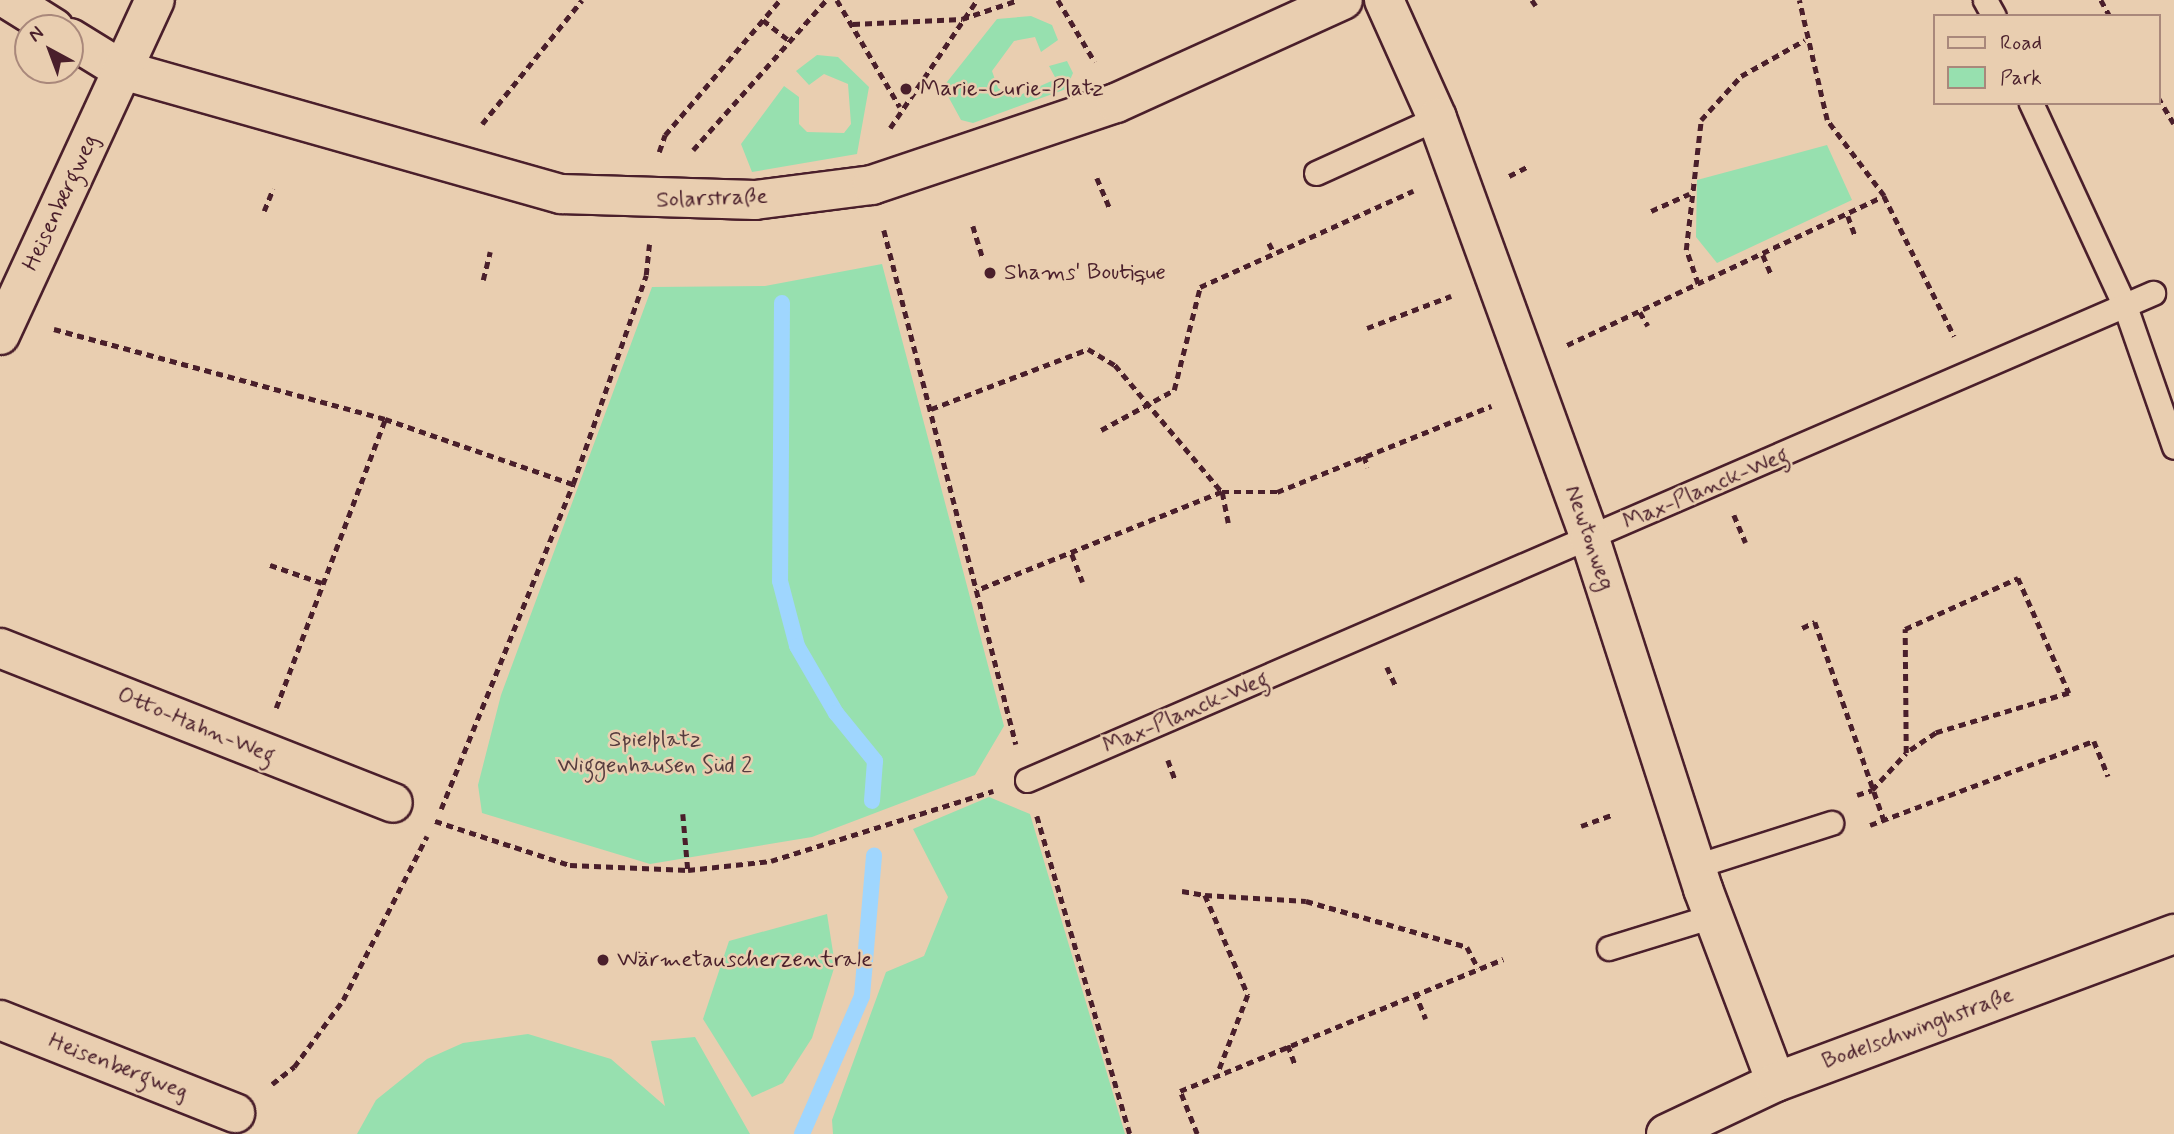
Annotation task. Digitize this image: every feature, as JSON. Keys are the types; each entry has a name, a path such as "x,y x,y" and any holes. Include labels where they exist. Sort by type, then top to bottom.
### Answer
{"street":[{"path":"9,0 32,14"},
{"name":"Heisenbergweg","path":"4,326 155,0"},
{"name":"Newtonweg","path":"1384,0 1437,118 1531,376 1590,539 1713,916 1776,1082"},
{"name":"Solarstraße","path":"84,47 122,70 448,166 561,194 654,184 755,200 872,185 1116,103 1332,2"},
{"name":"Otto-Hahn-Weg","path":"0,649 393,803"},
{"name":"Bodelschwinghstraße","path":"1666,1134 1776,1082 2174,934"},
{"name":"Heisenbergweg","path":"0,1020 235,1113"}],"lane":[{"path":"2032,105 2124,306 2174,447"},
{"path":"1316,173 1437,118"},
{"name":"Max-Planck-Weg","path":"1027,780 1590,539 2153,293"},
{"path":"1696,866 1831,823"},
{"path":"1609,947 1713,916"}],"path":[{"path":"448,166 582,0"},
{"path":"235,1113 294,1067 343,1000 463,767 573,484 646,275 654,184 665,135 780,0"},
{"path":"654,184 684,161 826,0"},
{"path":"837,0 900,107"},
{"path":"872,185 875,162 900,107 977,0"},
{"path":"853,24 962,19 1018,0"},
{"path":"1058,0 1116,103"},
{"path":"1532,0 1536,6"},
{"path":"1799,0 1805,40 1828,120 1884,196 1973,373"},
{"path":"763,20 790,41"},
{"path":"1698,285 1686,250 1689,194 1702,120 1741,76 1805,40"},
{"path":"2160,100 2174,124"},
{"path":"1101,430 1174,390 1200,287 1456,173"},
{"path":"1097,178 1110,208"},
{"path":"264,211 273,189"},
{"path":"1651,211 1689,194"},
{"path":"976,591 1222,492 1278,492 1364,456 1531,376 1640,312 1848,216 1884,196"},
{"path":"1848,216 1856,238"},
{"path":"973,226 983,258"},
{"path":"1269,243 1274,253"},
{"path":"890,251 1027,780 1130,1134"},
{"path":"483,280 490,252"},
{"path":"1763,255 1771,274"},
{"path":"1367,328 1494,278"},
{"path":"1640,312 1648,326"},
{"path":"4,326 385,419 573,484"},
{"path":"931,408 1088,349 1115,365 1222,492 1228,523"},
{"path":"285,681 385,419"},
{"path":"1364,456 1368,467"},
{"path":"1072,554 1083,582"},
{"path":"270,565 323,583"},
{"path":"1844,799 1872,790 1906,753 1936,733 2069,693 2018,578 1905,629 1906,753"},
{"path":"1801,628 1815,622 1884,820"},
{"path":"1860,829 2094,741 2108,776"},
{"path":"393,803 435,821 570,865 688,870 771,861 1027,780"},
{"path":"683,814 688,870"},
{"path":"1581,826 1611,815"},
{"path":"1182,891 1205,895 1306,901 1411,934 1467,947 1478,969"},
{"path":"1205,895 1248,995 1218,1071"},
{"path":"1197,1134 1180,1091 1218,1071 1503,959"},
{"path":"1415,992 1426,1018"},
{"path":"1288,1045 1296,1067"}],"green space":[{"path":"1031,16 1052,25 1058,40 1041,52 1035,37 1014,41 992,71 998,88 1013,98 1056,79 1049,66 1067,61 1073,73 1066,89 973,123 961,120 943,87 997,19"},
{"path":"817,55 838,57 869,87 857,154 752,172 741,144 784,86 799,97 799,124 807,132 844,133 851,124 848,84 824,74 809,85 796,71"},
{"path":"1827,145 1852,200 1717,263 1696,237 1697,180"},
{"name":"Spielplatz Wiggenhausen Süd 2","path":"882,264 1004,726 975,775 812,837 650,864 482,813 478,785 501,695 652,287 765,286"},
{"path":"989,797 1030,814 1125,1134 833,1134 832,1120 886,972 924,956 948,897 913,829"},
{"path":"827,914 835,965 812,1038 783,1083 752,1097 703,1019 729,941"},
{"path":"528,1034 611,1059 665,1106 651,1041 695,1037 750,1134 357,1134 376,1100 427,1059 463,1043"}],"waterway":[{"path":"782,303 780,581 797,646 836,713 875,761 872,801"},
{"path":"802,1134 862,996 874,856"}],"place":[{"name":"Marie-Curie-Platz","path":"906,89"},
{"name":"Shams' Boutique","path":"990,273"},
{"name":"Wärmetauscherzentrale","path":"603,960"}]}
